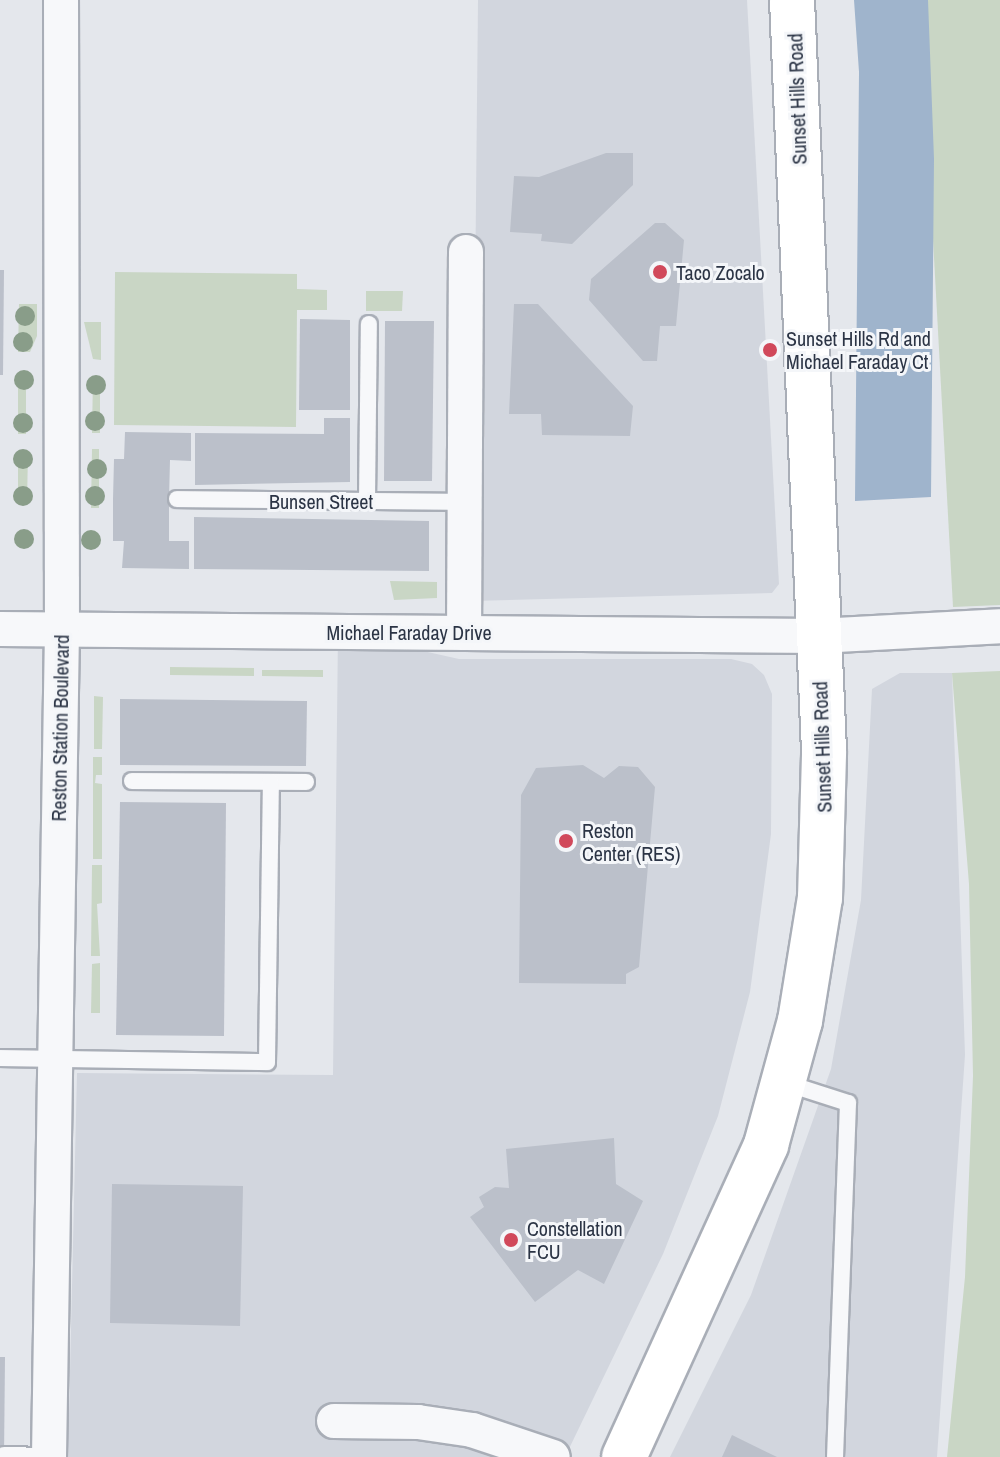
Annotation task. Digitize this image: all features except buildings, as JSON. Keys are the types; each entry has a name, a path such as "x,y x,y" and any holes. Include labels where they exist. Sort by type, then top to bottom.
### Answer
{"main road":[{"name":"Sunset Hills Road","path":"624,1457 749,1191 784,1083 800,1021 820,898 824,751 792,0"}],"street":[{"name":"Reston Station Boulevard","path":"49,1457 62,629 61,0"},
{"path":"464,633 466,252"},
{"name":"Michael Faraday Drive","path":"0,629 818,636 1000,626"},
{"path":"334,1421 418,1422 472,1430 553,1457"}],"lane":[{"path":"367,501 369,324"},
{"name":"Bunsen Street","path":"177,499 465,502"},
{"path":"132,781 306,782"},
{"path":"0,1058 267,1062 271,782"},
{"path":"784,1083 848,1103 835,1457"},
{"path":"4,1455 49,1457"}],"shaded area":[{"path":"478,0 747,0 779,584 772,593 472,601"},
{"path":"338,632 459,659 731,659 752,664 764,675 772,694 771,834 750,992 718,1116 663,1254 565,1457 68,1457 77,1073 333,1075"},
{"path":"900,673 952,673 965,1055 937,1457 670,1457 751,1295 831,1069 861,900 872,689"}],"green space":[{"path":"920,0 1000,0 1000,605 953,607"},
{"path":"115,272 297,274 297,289 327,290 327,310 297,310 296,427 114,425"},
{"path":"366,291 403,291 402,311 366,311"},
{"path":"19,304 37,304 37,336 30,352 18,352"},
{"path":"84,322 101,322 101,360 93,359"},
{"path":"18,374 26,374 26,434 18,434"},
{"path":"93,376 100,376 100,433 92,433"},
{"path":"92,449 99,449 99,508 91,508"},
{"path":"18,451 28,451 27,504 18,504"},
{"path":"390,581 437,582 437,598 394,600"},
{"path":"170,667 254,668 254,676 170,675"},
{"path":"262,670 323,670 323,677 262,676"},
{"path":"1000,671 1000,1457 947,1457 965,1277 973,1076 969,884 952,673"},
{"path":"94,696 103,697 102,749 94,749"},
{"path":"93,757 102,757 102,775 96,775 95,783 102,784 102,859 93,859"},
{"path":"92,865 102,865 102,903 97,904 100,956 91,956"},
{"path":"100,963 100,1013 91,1013 92,964"}],"water":[{"path":"854,0 928,0 934,159 931,497 855,501 859,72"}],"place":[{"name":"Taco Zocalo","path":"660,272"},
{"name":"Sunset Hills Rd and Michael Faraday Ct","path":"770,350"},
{"name":"Reston Center (RES)","path":"566,841"},
{"name":"Constellation FCU","path":"511,1240"}]}
